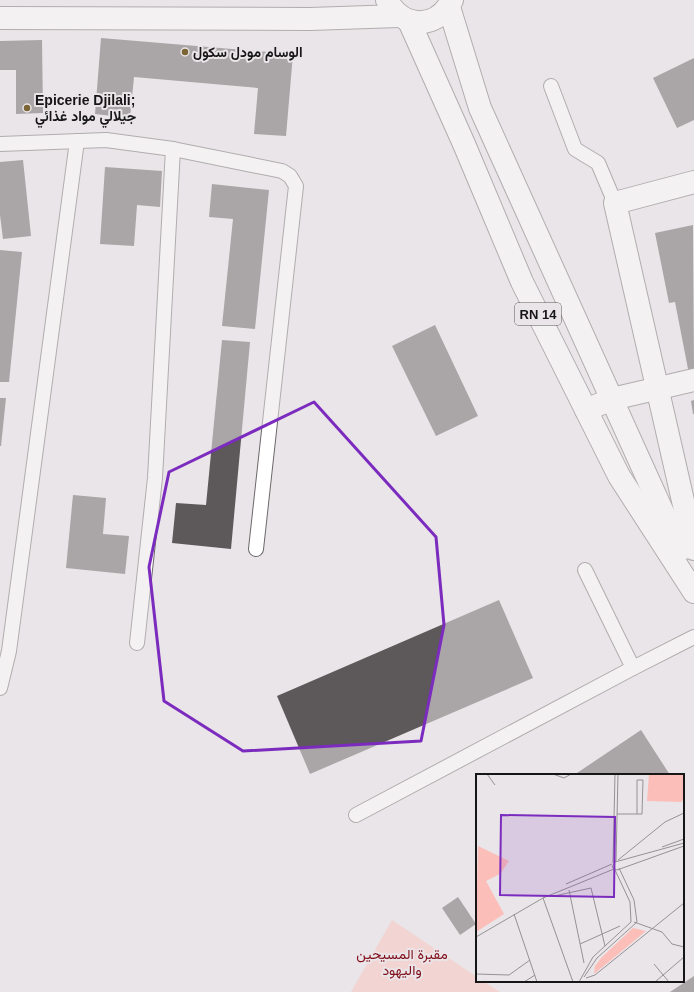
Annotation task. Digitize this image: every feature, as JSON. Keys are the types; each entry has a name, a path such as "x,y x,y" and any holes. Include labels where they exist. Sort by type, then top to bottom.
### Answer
{"main road":[{"path":"0,18 310,19 398,12 420,22 431,21 441,16 450,4"},
{"name":"RN 14","path":"450,4 480,108 694,582"},
{"name":"RN 14","path":"398,12 464,144 522,282 619,476 694,592"},
{"path":"694,182 615,203 694,549"},
{"path":"586,410 612,398 694,380"}],"lane":[{"path":"551,86 575,149 598,163 615,203"},
{"path":"0,144 106,140 173,149 282,170 290,176 296,186 256,550"},
{"path":"1,679 77,141"},
{"path":"137,643 155,478 173,149"},
{"path":"585,570 633,668"},
{"path":"356,815 694,637"}],"highlighted area":[{"path":"314,402 436,537 444,625 421,741 243,751 164,701 149,567 169,472"}],"green space":[{"name":"مقبرة المسيحين واليهود","path":"392,920 476,976 476,982 485,982 500,992 351,992"}],"building":[{"path":"101,38 293,54 286,136 254,134 258,88 134,77 130,118 95,114"},
{"path":"42,40 43,113 16,114 16,70 0,70 0,41"},
{"path":"694,58 694,120 677,128 653,78"},
{"path":"23,160 31,236 3,239 0,215 0,162"},
{"path":"105,167 162,171 160,207 137,205 134,246 100,244"},
{"path":"212,184 269,190 255,329 222,326 233,219 209,217"},
{"path":"693,225 694,373 689,374 675,302 669,303 655,233"},
{"path":"0,250 22,252 9,382 0,382"},
{"path":"435,325 478,416 436,436 392,346"},
{"path":"222,340 250,342 231,549 172,543 176,503 206,505"},
{"path":"0,398 6,398 1,446 0,446"},
{"path":"694,400 694,414 693,414 691,401"},
{"path":"73,495 106,498 103,534 129,536 125,574 66,568"},
{"path":"499,600 533,678 310,774 277,696"},
{"path":"641,730 669,774 575,774"},
{"path":"458,897 476,924 460,935 442,908"},
{"path":"694,976 694,992 670,992"}],"place":[{"name":"الوسام مودل سكول","path":"185,52"},
{"name":"Epicerie Djilali; جيلالي مواد غذائي","path":"27,108"}]}
